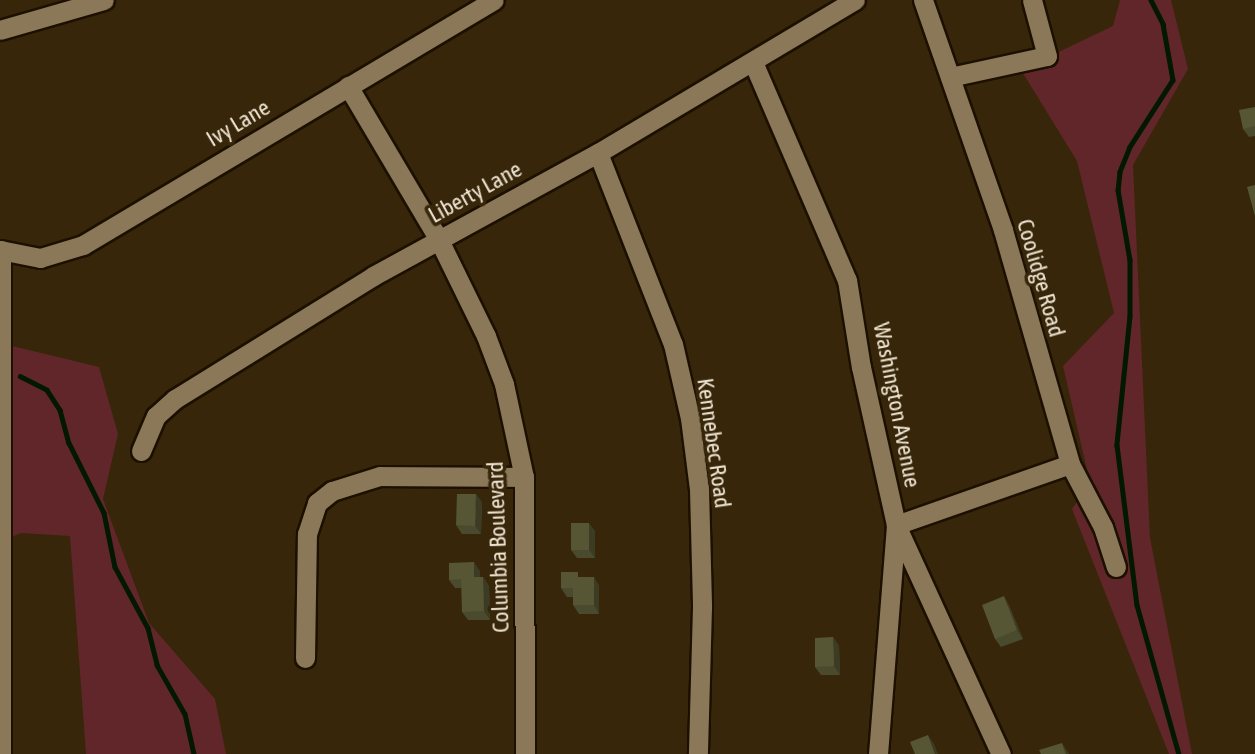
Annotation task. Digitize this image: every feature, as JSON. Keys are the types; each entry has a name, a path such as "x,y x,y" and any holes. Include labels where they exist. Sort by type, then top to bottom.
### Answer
{"street":[{"path":"0,30 104,0"},
{"name":"Ivy Lane","path":"1,250 40,258 83,245 494,0"},
{"name":"Liberty Lane","path":"141,451 156,416 175,400 439,240 598,153 855,0"},
{"name":"Coolidge Road","path":"923,0 1003,230 1070,464 1102,527 1116,567"},
{"path":"950,77 1047,56 1032,0"},
{"name":"Washington Avenue","path":"752,62 847,280 896,525 942,618 1000,754"},
{"name":"Columbia Boulevard","path":"348,86 439,240 486,336 504,384 524,477 526,754"},
{"name":"Kennebec Road","path":"598,153 673,344 690,418 699,489 702,607 698,754"},
{"path":"1,250 1,754"},
{"path":"878,754 896,525 1070,464"},
{"path":"305,658 307,534 317,503 332,491 380,476 524,477"}],"shaded area":[{"path":"1120,0 1171,0 1188,69 1133,165 1150,538 1192,754 1169,754 1072,509 1090,483 1063,366 1114,313 1077,161 1021,70 1113,26"},
{"path":"0,343 99,367 118,434 103,499 149,623 215,699 226,754 86,754 70,536 21,533 0,542"}],"building":[{"path":"1255,107 1255,126 1243,129 1239,110"},
{"path":"1255,185 1255,216 1247,187"},
{"path":"457,494 476,494 475,526 456,525"},
{"path":"571,523 589,523 589,550 571,550"},
{"path":"474,562 474,577 483,577 484,611 462,612 461,579 449,580 449,563"},
{"path":"561,572 578,572 578,577 594,577 594,605 573,605 573,588 561,588"},
{"path":"1004,596 1017,630 995,639 982,605"},
{"path":"833,637 834,666 815,667 815,638"},
{"path":"928,735 935,754 915,754 910,742"},
{"path":"1062,743 1066,754 1041,754 1039,750"}],"waterway":[{"path":"1151,0 1163,24 1173,80 1130,147 1120,172 1118,190 1130,260 1130,316 1117,445 1137,605 1179,754"},
{"path":"20,376 47,390 60,410 69,443 104,513 115,567 148,628 157,665 185,714 194,754"}]}
